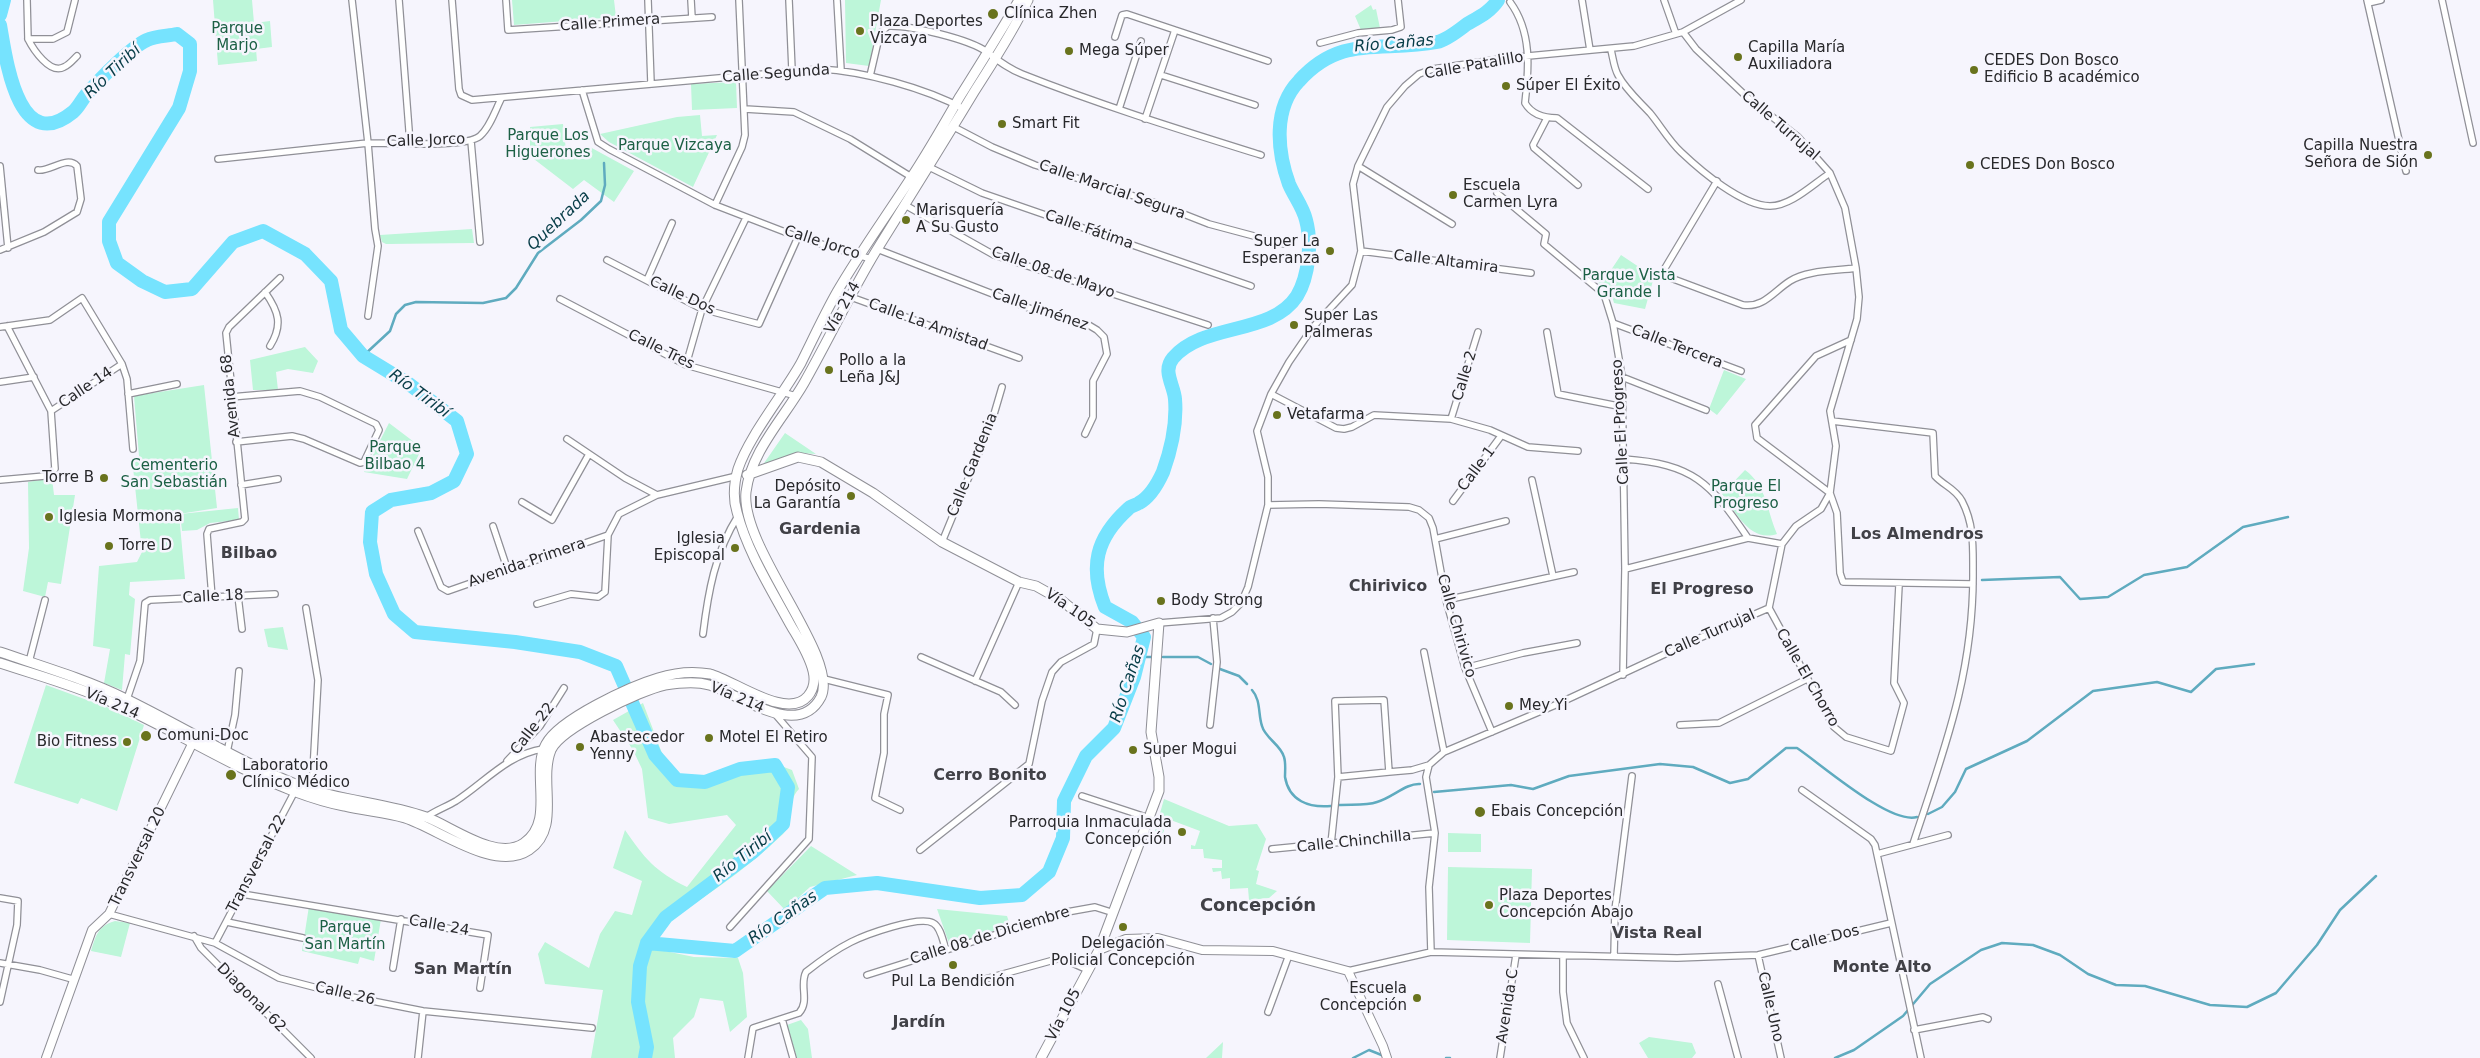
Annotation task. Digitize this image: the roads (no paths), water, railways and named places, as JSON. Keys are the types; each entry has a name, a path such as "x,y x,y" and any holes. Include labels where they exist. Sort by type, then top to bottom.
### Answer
{"main road":[{"name":"Vía 214","path":"195,740 227,752 296,788 312,790 423,821 484,844 508,848 521,845 538,826 539,750 555,731 671,674 709,674 770,701 785,704 802,701 810,694 814,683 812,667 756,559 738,516 734,501 737,476 750,444 784,392 837,292 859,255 916,179 949,125 987,52 1019,0"},
{"name":"Vía 214","path":"959,107 994,60 1028,0"},
{"name":"Vía 214","path":"644,686 681,683 708,684 774,714 787,715 810,709 820,699 824,679 817,657 776,580 749,517 746,497 750,474 776,425 796,396 849,296 905,205 916,179 928,167 949,125"},
{"name":"Vía 105","path":"737,476 750,474 798,457 821,462 873,493 942,542 1018,582 1036,586 1061,600 1097,629 1127,632 1159,623 1151,732 1159,777 1159,791 1099,950 1042,1058"},
{"name":"Vía 214","path":"0,652 29,662 126,704 195,740 246,770 338,805 423,821 479,852 507,857 525,853 533,847 544,832 547,812 547,772 554,745 603,707"},
{"name":"Vía 214","path":"0,663 126,704"}],"street":[{"path":"27,0 28,39 47,64 58,69 63,68 77,56"},
{"path":"28,39 53,39 67,32 75,0"},
{"name":"Calle Jorco","path":"352,0 368,142 471,141 479,136 488,124 501,99"},
{"path":"399,0 410,143"},
{"path":"452,0 461,95 472,100 501,99 582,90"},
{"name":"Calle Primera","path":"506,0 508,30 712,17"},
{"path":"648,0 651,83"},
{"path":"691,0 692,18"},
{"path":"715,205 742,147 745,135 739,0"},
{"path":"790,0 792,70"},
{"path":"837,0 841,70"},
{"path":"1320,43 1358,33 1392,30 1401,27 1398,0"},
{"path":"1582,0 1590,50"},
{"path":"1664,0 1676,34"},
{"name":"Calle Patalillo","path":"1159,623 1221,618 1232,612 1241,602 1248,587 1268,505 1268,477 1257,431 1271,394 1289,362 1313,327 1352,285 1360,251 1354,184 1358,166 1387,107 1405,86 1419,74 1433,69 1529,56 1590,50 1611,50 1634,46 1683,32 1741,0"},
{"path":"2382,0 2367,2 2406,171"},
{"path":"2442,0 2474,143"},
{"path":"1510,2 1519,14 1529,56 1525,103 1542,118 1557,118 1648,189"},
{"path":"1115,37 1124,13 1268,61"},
{"path":"870,76 880,32 888,26 959,39 987,52 994,60 1020,74 1145,119 1261,155"},
{"path":"1145,119 1175,30"},
{"name":"Calle Turrujal","path":"1429,765 1444,752 1623,675 1695,640 1769,608 1782,544 1796,526 1821,509 1830,492 1836,446 1830,411 1857,319 1858,304 1856,268 1845,208 1830,173 1798,137 1748,98 1696,49 1683,32"},
{"path":"1119,109 1141,41"},
{"path":"1611,50 1617,74 1628,91 1680,151 1717,181 1749,202 1773,206 1786,202 1830,173"},
{"name":"Calle Segunda","path":"582,90 792,70 841,70 870,76 942,98 959,107"},
{"path":"1161,75 1255,105"},
{"name":"Calle Jorco","path":"582,90 598,142 715,205 798,237 871,259"},
{"path":"745,110 794,112 850,139 916,179"},
{"path":"1547,118 1533,145 1534,148 1578,185"},
{"name":"Calle Marcial Segura","path":"949,125 992,147 1035,165 1152,202 1208,224 1284,244"},
{"path":"471,141 480,242"},
{"path":"218,159 368,142 378,246 368,316"},
{"path":"0,250 44,232 77,212 81,199 76,166 73,162 69,161 45,171 38,170"},
{"path":"0,166 8,248"},
{"path":"1358,166 1452,224"},
{"name":"Calle Fátima","path":"928,167 982,193 1251,286"},
{"path":"1717,181 1665,268 1664,273 1668,277 1743,306 1752,306 1761,304 1798,276 1856,268"},
{"name":"Calle El Progreso","path":"1497,194 1546,234 1544,244 1604,294 1614,323 1622,378 1625,569 1623,675"},
{"name":"Calle 08 de Mayo","path":"905,205 994,255 1208,325"},
{"path":"686,365 702,309 746,218"},
{"path":"647,280 672,223"},
{"name":"Calle Dos","path":"607,260 702,309 759,324 798,237"},
{"name":"Calle Jiménez","path":"877,249 1034,310 1087,324 1097,330 1104,337 1107,354 1093,381 1093,417 1084,434"},
{"name":"Calle Altamira","path":"1360,251 1531,273"},
{"path":"270,346 278,334 279,326 273,304 265,292 280,278"},
{"name":"Avenida 68","path":"212,596 207,534 213,527 242,522 244,518 226,333 229,327 265,292"},
{"name":"Calle La Amistad","path":"837,292 1019,358"},
{"path":"0,327 50,320 82,298 122,364 128,394 133,449"},
{"name":"Calle Tres","path":"560,299 686,365 796,396"},
{"name":"Calle Tercera","path":"1614,323 1741,371"},
{"path":"0,480 45,476 55,469 51,411 7,326"},
{"name":"Calle 2","path":"1451,420 1478,332"},
{"path":"1547,332 1558,394 1622,408"},
{"path":"1851,340 1816,356 1755,425 1757,438 1830,492 1837,513 1840,573 1843,582 1899,585 1957,582 1973,584"},
{"name":"Calle 14","path":"51,411 122,364"},
{"path":"0,382 34,378"},
{"path":"1622,378 1706,410"},
{"path":"128,394 177,384"},
{"name":"Calle Gardenia","path":"942,542 992,421 1002,387"},
{"path":"231,397 290,391 307,393 376,424 379,430 364,462 360,463 304,439 292,436 236,442"},
{"path":"1271,394 1336,428 1344,430 1374,415 1451,420 1490,430 1528,447 1578,451"},
{"path":"1832,421 1933,433 1935,476 1956,490 1973,531 1970,644 1960,695 1913,844"},
{"name":"Calle 1","path":"1453,501 1502,436"},
{"path":"567,440 625,478 657,495"},
{"path":"522,502 552,520 589,454"},
{"path":"1624,459 1654,461 1682,470 1706,483 1727,506 1748,538"},
{"path":"537,604 571,594 598,597 605,592 608,535 619,514 657,495 737,476"},
{"path":"241,485 278,479"},
{"path":"1532,480 1553,576"},
{"name":"Calle Chirivico","path":"1268,505 1319,504 1409,507 1419,510 1429,518 1436,539 1446,600 1465,668 1492,732"},
{"path":"704,634 712,579 722,546 738,516"},
{"path":"1436,539 1506,521"},
{"path":"493,526 508,571"},
{"name":"Avenida Primera","path":"418,531 443,590 448,591 608,535"},
{"path":"1625,569 1748,538 1782,544"},
{"path":"1446,600 1574,572"},
{"path":"975,681 1018,582"},
{"name":"Calle El Chorro","path":"1769,608 1807,679 1839,732 1846,737 1891,751 1904,703 1894,683 1899,585"},
{"name":"Calle 18","path":"126,704 140,661 145,603 150,600 275,594"},
{"path":"238,596 242,629"},
{"path":"29,662 45,600"},
{"path":"306,608 318,680 312,790"},
{"path":"1210,725 1217,662 1214,618"},
{"path":"920,850 1028,764 1042,701 1052,672 1060,662 1094,644 1097,629"},
{"path":"1465,668 1523,653 1577,643"},
{"path":"1424,652 1444,752"},
{"path":"921,657 1001,692 1015,705"},
{"path":"227,752 235,715 239,671"},
{"path":"824,679 888,695 884,714 884,753 875,798 900,810"},
{"path":"1680,724 1719,723 1807,679"},
{"name":"Calle 22","path":"500,768 532,735 564,688"},
{"path":"1331,844 1338,777 1335,701 1384,700 1389,772"},
{"path":"730,927 809,839 812,758 774,714"},
{"path":"532,735 539,750"},
{"name":"Transversal 20","path":"46,1058 72,979 92,930 109,914 195,740"},
{"name":"Calle 22","path":"423,821 457,800 500,768 526,753 539,750"},
{"path":"1338,777 1412,770 1429,765"},
{"path":"1099,950 1126,939 1145,937 1172,940 1202,950 1223,952 1254,950 1289,956 1348,971 1431,952 1429,887 1435,833 1426,777 1429,765"},
{"path":"1614,956 1615,910 1632,776"},
{"name":"Transversal 22","path":"215,943 296,788"},
{"path":"1802,790 1871,839 1877,854 1921,1058"},
{"path":"1082,796 1149,818"},
{"name":"Calle Chinchilla","path":"1272,850 1435,833"},
{"path":"1877,854 1948,836"},
{"name":"Calle 24","path":"242,894 488,935 480,988"},
{"path":"0,898 18,902 17,925 0,1002"},
{"name":"Calle 08 de Diciembre","path":"867,975 1066,912 1095,907 1114,913"},
{"name":"Calle 26","path":"109,914 215,943 279,978 352,996 423,1011 592,1028"},
{"path":"393,968 401,919"},
{"path":"748,1058 753,1028 799,1013 803,1009 803,976 806,972 851,942 909,923 928,921 934,923 940,931 946,950"},
{"path":"227,922 303,938"},
{"name":"Calle Dos","path":"1431,952 1563,957 1678,958 1758,955 1891,923"},
{"name":"Diagonal 62","path":"194,936 202,948 311,1058"},
{"name":"Avenida C","path":"1500,1058 1516,955"},
{"name":"Calle Uno","path":"1758,955 1781,1058"},
{"path":"1268,1012 1289,956"},
{"path":"1563,957 1563,992 1567,1023 1584,1058"},
{"path":"985,979 1061,958 1088,970"},
{"path":"0,963 40,970 72,979"},
{"path":"1348,971 1387,1058"},
{"path":"1718,984 1738,1058"},
{"path":"418,1058 423,1011"},
{"path":"1914,1030 1983,1017 1988,1019"},
{"path":"782,1019 793,1058"}],"waterway":[{"name":"Río Tiribí","path":"0,15 4,0"},
{"name":"Río Cañas","path":"647,943 735,951 825,888 877,883 980,898 1022,895 1049,872 1063,838 1064,801 1086,756 1114,728 1134,677 1144,637 1132,622 1105,607 1097,579 1098,554 1102,542 1117,520 1129,508 1147,497 1163,472 1171,446 1175,417 1175,399 1169,373 1170,363 1186,347 1202,339 1271,318 1285,309 1297,296 1304,279 1309,248 1308,229 1303,211 1289,184 1280,144 1281,117 1291,92 1299,81 1315,66 1331,56 1347,50 1417,45 1441,41 1484,14 1498,0"},
{"name":"Río Tiribí","path":"0,25 6,59 18,98 27,113 39,122 54,123 73,112 92,88 116,64 147,40 177,34 190,44 190,71 179,108 109,222 109,241 117,263 142,281 165,292 192,289 233,242 263,231 305,254 331,281 341,330 363,356 409,384 457,421 467,454 454,481 431,493 391,500 372,512 370,542 376,574 394,614 415,632 515,642 580,652 616,666 655,755 677,780 705,782 740,769 775,765 788,787 783,824 753,852 666,917 647,943 640,966 638,1002 647,1047 645,1058"},
{"name":"Quebrada","path":"363,356 390,331 396,314 405,305 416,302 483,303 506,298 516,288 538,253 581,220 601,201 605,185 604,163"},
{"path":"1982,580 2060,577 2080,599 2108,597 2144,575 2187,567 2243,527 2288,517"},
{"path":"1138,657 1152,657"},
{"path":"1163,657 1198,657 1211,664"},
{"path":"1928,814 1942,807 1955,792 1966,769 2027,741 2093,691 2157,682 2191,692 2216,669 2254,664"},
{"path":"1220,669 1239,676 1247,684"},
{"path":"1252,690 1257,698 1264,730 1280,749 1284,757 1285,777 1291,792 1301,801 1308,804 1331,806"},
{"path":"1434,792 1511,785 1533,789 1569,776 1660,764 1693,767 1730,783 1748,779 1786,748 1797,748 1873,803 1905,817 1917,817"},
{"path":"1338,805 1373,803 1383,800 1409,786 1420,784"},
{"path":"1835,1058 1854,1050 1903,1016 1930,984 1981,950 2002,943 2033,945 2060,955 2088,974 2116,985 2145,986 2210,1005 2247,1007 2276,993 2317,945 2340,910 2376,876"},
{"path":"1353,1058 1369,1050 1384,1056"}],"place":[{"name":"Clínica Zhen","path":"993,14"},
{"name":"Plaza Deportes Vizcaya","path":"860,31"},
{"name":"Mega Súper","path":"1069,51"},
{"name":"Capilla María Auxiliadora","path":"1738,57"},
{"name":"CEDES Don Bosco Edificio B académico","path":"1974,70"},
{"name":"Súper El Éxito","path":"1506,86"},
{"name":"Smart Fit","path":"1002,124"},
{"name":"Capilla Nuestra Señora de Sión","path":"2428,155"},
{"name":"CEDES Don Bosco","path":"1970,165"},
{"name":"Escuela Carmen Lyra","path":"1453,195"},
{"name":"Marisquería A Su Gusto","path":"906,220"},
{"name":"Super La Esperanza","path":"1330,251"},
{"name":"Super Las Palmeras","path":"1294,325"},
{"name":"Pollo a la Leña J&J","path":"829,370"},
{"name":"Vetafarma","path":"1277,415"},
{"name":"Torre B","path":"104,478"},
{"name":"Depósito La Garantía","path":"851,496"},
{"name":"Iglesia Mormona","path":"49,517"},
{"name":"Torre D","path":"109,546"},
{"name":"Iglesia Episcopal","path":"735,548"},
{"name":"Body Strong","path":"1161,601"},
{"name":"Mey Yi","path":"1509,706"},
{"name":"Comuni-Doc","path":"146,736"},
{"name":"Motel El Retiro","path":"709,738"},
{"name":"Bio Fitness","path":"127,742"},
{"name":"Abastecedor Yenny","path":"580,747"},
{"name":"Super Mogui","path":"1133,750"},
{"name":"Laboratorio Clínico Médico","path":"231,775"},
{"name":"Ebais Concepción","path":"1480,812"},
{"name":"Parroquia Inmaculada Concepción","path":"1182,832"},
{"name":"Plaza Deportes Concepción Abajo","path":"1489,905"},
{"name":"Delegación Policial Concepción","path":"1123,927"},
{"name":"Pul La Bendición","path":"953,965"},
{"name":"Escuela Concepción","path":"1417,998"}],"district":[{"name":"Gardenia","path":"820,530"},
{"name":"Los Almendros","path":"1917,535"},
{"name":"Bilbao","path":"249,554"},
{"name":"Chirivico","path":"1388,587"},
{"name":"El Progreso","path":"1702,590"},
{"name":"Cerro Bonito","path":"990,776"},
{"name":"Concepción","path":"1258,906"},
{"name":"Vista Real","path":"1657,934"},
{"name":"Monte Alto","path":"1882,968"},
{"name":"San Martín","path":"463,970"},
{"name":"Jardín","path":"919,1023"}],"park label":[{"name":"Parque Marjo","path":"237,38"},
{"name":"Parque Los Higuerones","path":"548,144"},
{"name":"Parque Vizcaya","path":"675,146"},
{"name":"Parque Vista Grande I","path":"1629,284"},
{"name":"Parque Bilbao 4","path":"395,456"},
{"name":"Cementerio San Sebastián","path":"174,474"},
{"name":"Parque El Progreso","path":"1746,496"},
{"name":"Parque San Martín","path":"345,936"}]}
